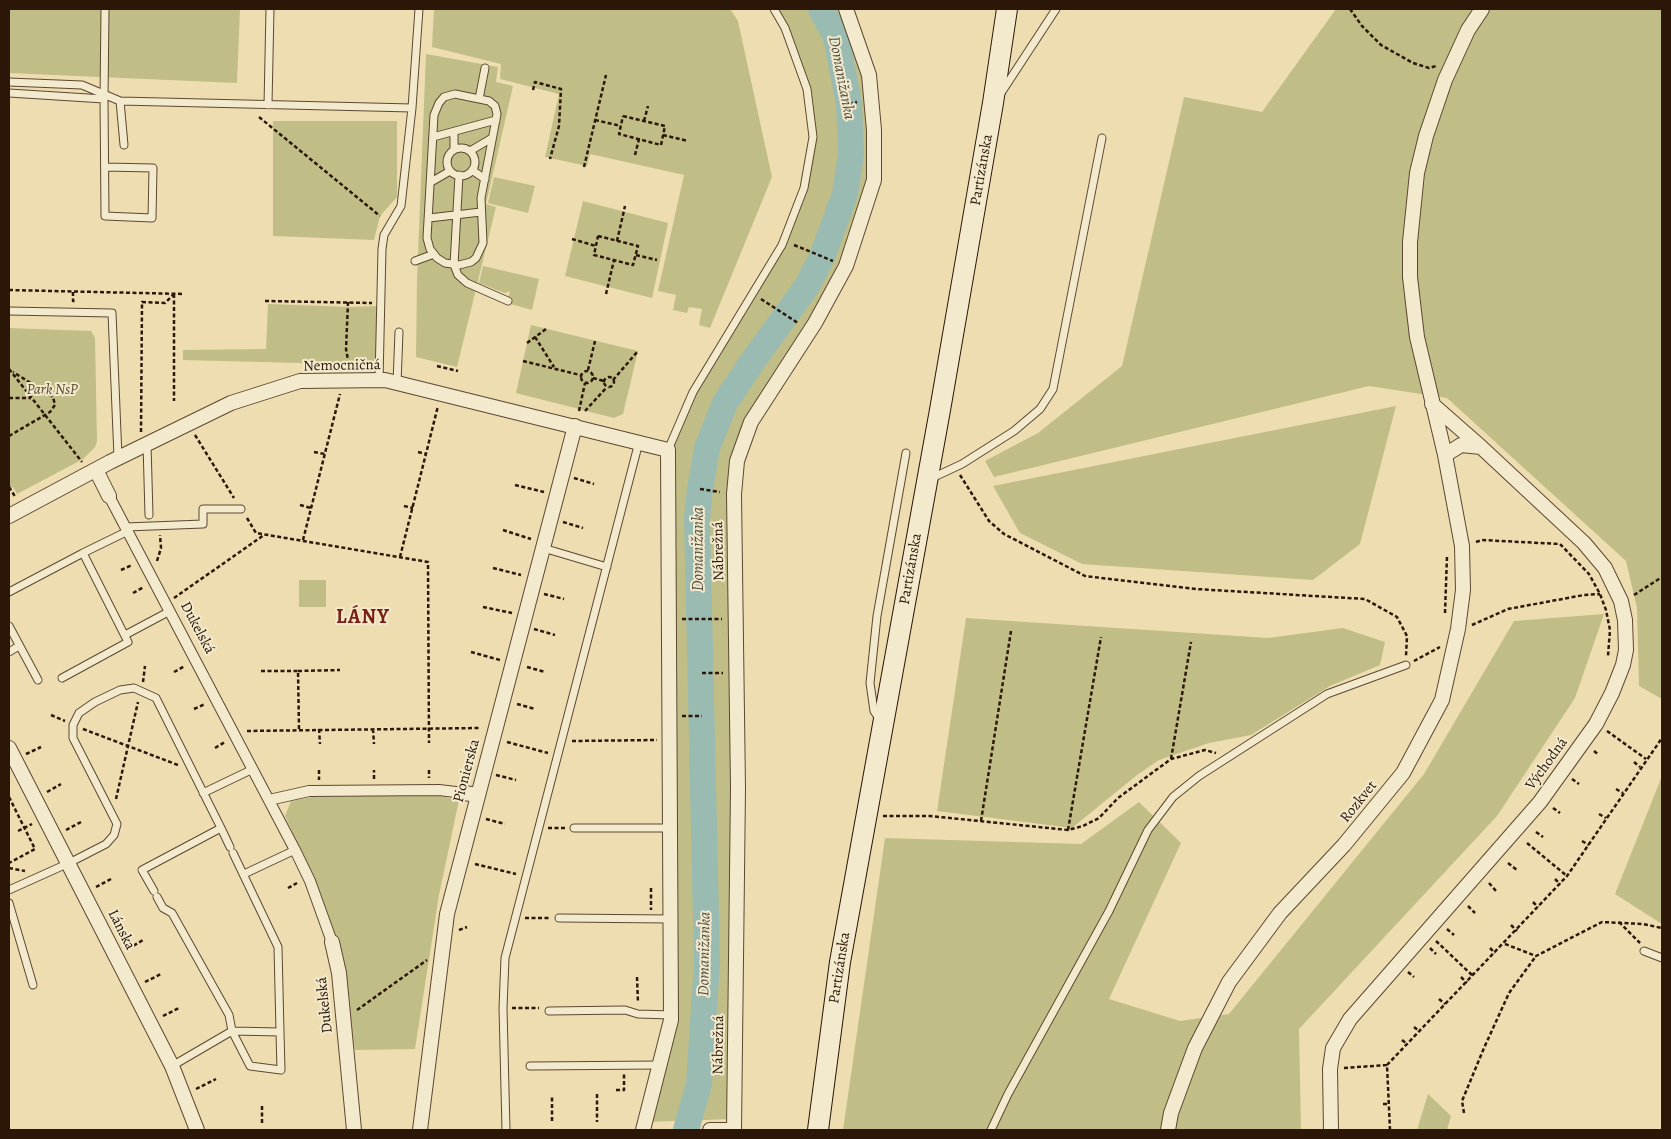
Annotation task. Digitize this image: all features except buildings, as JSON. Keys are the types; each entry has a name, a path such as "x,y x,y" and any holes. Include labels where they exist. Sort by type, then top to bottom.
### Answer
{"main road":[{"name":"Partizánska","path":"818,1130 840,962 994,103 1007,10"}],"street":[{"name":"Nábrežná","path":"734,1130 737,673 734,494 737,461 751,422 810,331 846,266 874,180 874,130 869,75 846,9"},
{"name":"Rozkvet","path":"1168,1130 1171,1112 1195,1048 1229,982 1280,913 1344,845 1403,774 1442,700 1457,642 1463,590 1462,546 1445,455 1417,338 1410,277 1412,209 1426,136 1442,90 1468,30 1482,9"},
{"name":"Nemocničná","path":"9,516 118,458 144,438 231,404 300,381 379,380 396,383 668,450"},
{"name":"Východná","path":"1331,1130 1330,1070 1333,1048 1350,1019 1540,802 1596,724 1612,694 1623,665 1626,635 1621,601 1606,568 1584,543 1432,404"},
{"name":"Pionierska","path":"420,1130 447,914 471,794 499,735 543,548 575,426"},
{"path":"1445,455 1461,445 1481,447"},
{"path":"643,1130 671,1015 671,716 668,450"},
{"name":"Dukelská","path":"96,470 151,580 168,608 232,735 253,769 310,881 332,942 339,973 354,1130"},
{"name":"Lánska","path":"9,748 172,1066 196,1130"},
{"path":"269,800 309,791 440,790 471,794"},
{"path":"710,1130 734,1130"}],"lane":[{"path":"105,9 104,97 105,216 152,218 153,168 105,167"},
{"path":"268,105 270,9"},
{"path":"379,380 384,235 401,206 412,108 419,9"},
{"path":"668,450 693,392 784,241 804,188 813,137 807,88 785,28 774,9"},
{"path":"994,103 1056,9"},
{"path":"479,99 485,68"},
{"path":"9,82 82,85 104,97"},
{"path":"9,93 104,97 120,101 412,108"},
{"path":"455,94 479,99 489,101 495,106 496,120 480,198 484,231 483,243 476,258 465,264 445,264 434,254 428,238 434,115 444,97 455,94"},
{"path":"120,101 124,145"},
{"path":"433,137 496,120"},
{"path":"454,132 454,149"},
{"path":"470,151 492,138"},
{"path":"927,481 955,468 1014,431 1040,409 1054,389 1102,138"},
{"path":"465,148 470,151 475,160 472,170 466,174 459,176 450,171 447,162 450,152 454,149 465,148"},
{"path":"472,170 485,179"},
{"path":"431,182 450,171"},
{"path":"459,176 454,265 458,275 466,283 508,301"},
{"path":"429,218 481,212"},
{"path":"415,261 434,254"},
{"path":"9,311 112,313 118,458"},
{"path":"396,383 399,332"},
{"path":"144,438 149,515"},
{"path":"506,1130 503,1008 505,958 524,877 639,442"},
{"path":"883,724 874,711 870,683 877,616 906,453"},
{"path":"9,592 127,529 160,525 203,524 203,509 241,509"},
{"path":"543,548 607,567"},
{"path":"62,678 87,668 128,642 83,553"},
{"path":"124,635 168,608"},
{"path":"9,626 38,680"},
{"path":"9,652 19,646"},
{"path":"992,1130 1008,1094 1109,911 1148,830 1173,797 1199,776 1327,694 1406,665"},
{"path":"9,890 106,844 114,835 117,824 73,738 73,725 79,713 120,690 134,688 156,698 191,770 221,828 244,874 278,947 281,1070 250,1066 232,1031 229,1015 172,913 163,908 142,870 221,828"},
{"path":"99,690 103,698"},
{"path":"203,793 253,769"},
{"path":"574,828 671,828"},
{"path":"244,874 295,850"},
{"path":"9,903 32,985"},
{"path":"559,918 671,919"},
{"path":"1644,951 1662,958"},
{"path":"549,1011 626,1010 638,1014 671,1015"},
{"path":"172,1066 232,1031 280,1032"},
{"path":"530,1066 660,1065"}],"path":[{"path":"1350,9 1362,26 1381,45 1413,63 1429,68 1440,64"},
{"path":"584,167 606,75"},
{"path":"533,90 535,82 561,89 559,126 550,159"},
{"path":"644,121 648,106"},
{"path":"623,116 665,126 661,145 618,134 621,126 623,116"},
{"path":"259,117 380,216"},
{"path":"595,120 621,126"},
{"path":"663,135 688,141"},
{"path":"635,155 639,139"},
{"path":"618,241 626,206"},
{"path":"598,236 638,246 633,265 594,255 596,246 598,236"},
{"path":"572,239 596,246"},
{"path":"784,241 822,256"},
{"path":"636,255 657,260"},
{"path":"606,294 614,260"},
{"path":"9,290 184,294"},
{"path":"73,292 73,301"},
{"path":"174,294 174,400"},
{"path":"144,438 142,302 165,302 174,294"},
{"path":"753,294 810,331"},
{"path":"265,301 381,303"},
{"path":"348,302 346,349 348,360"},
{"path":"527,343 546,329"},
{"path":"535,337 555,368"},
{"path":"595,341 588,370 593,378 604,381 607,387"},
{"path":"585,411 607,387 612,386 613,380 638,351"},
{"path":"523,361 580,375 585,383 579,411"},
{"path":"437,366 458,372"},
{"path":"9,370 82,462"},
{"path":"9,370 53,397 56,401 54,408 45,415 9,436"},
{"path":"580,375 584,370 588,370"},
{"path":"604,381 608,377 613,380"},
{"path":"585,383 591,382 593,378"},
{"path":"303,541 340,394"},
{"path":"9,398 31,398"},
{"path":"400,557 438,405"},
{"path":"193,433 256,533 428,562 429,743"},
{"path":"314,452 325,454"},
{"path":"418,452 426,454"},
{"path":"955,468 989,521 1004,534 1085,576 1196,589 1365,599 1397,617 1407,636 1406,665 1442,646 1442,639"},
{"path":"573,478 594,484"},
{"path":"515,485 544,492"},
{"path":"9,487 16,498"},
{"path":"700,489 734,494"},
{"path":"300,505 311,508"},
{"path":"404,506 413,508"},
{"path":"561,522 583,528"},
{"path":"133,593 151,580 161,548 160,525"},
{"path":"503,530 531,538"},
{"path":"168,608 265,534"},
{"path":"1444,614 1447,550 1482,540 1560,544 1589,574 1600,594 1610,630 1608,656"},
{"path":"121,570 138,562"},
{"path":"493,568 521,575"},
{"path":"1621,601 1662,577"},
{"path":"542,594 564,599"},
{"path":"1457,642 1473,624 1508,609 1584,595 1600,594"},
{"path":"483,607 512,613"},
{"path":"669,619 736,618"},
{"path":"533,629 555,635"},
{"path":"981,821 1011,631"},
{"path":"1068,830 1101,637"},
{"path":"1171,759 1191,642"},
{"path":"471,652 500,660"},
{"path":"174,672 191,663"},
{"path":"112,813 141,691 145,666"},
{"path":"523,666 545,672"},
{"path":"261,671 340,670"},
{"path":"298,671 299,729"},
{"path":"702,673 737,673"},
{"path":"194,709 210,700"},
{"path":"513,703 535,709"},
{"path":"671,716 702,716"},
{"path":"73,725 191,770"},
{"path":"215,748 232,735 299,729 477,728 557,755"},
{"path":"1604,728 1646,759"},
{"path":"318,729 320,744"},
{"path":"373,729 374,744"},
{"path":"1337,1068 1387,1065 1474,976 1567,876 1640,767 1662,738"},
{"path":"560,741 671,739"},
{"path":"25,755 41,747"},
{"path":"867,816 930,816 1041,829 1068,830 1083,826 1099,818 1118,798 1171,759 1205,750 1214,751 1226,759"},
{"path":"1634,762 1640,767"},
{"path":"495,774 516,780"},
{"path":"1571,778 1579,784"},
{"path":"45,793 61,784"},
{"path":"1616,788 1623,793"},
{"path":"14,794 9,797 35,849 9,865 14,869"},
{"path":"1552,807 1560,813"},
{"path":"1599,814 1606,818"},
{"path":"484,819 505,824"},
{"path":"65,831 81,822"},
{"path":"18,831 30,825"},
{"path":"1536,832 1543,837"},
{"path":"1582,841 1589,845"},
{"path":"1527,843 1567,876"},
{"path":"474,863 524,877"},
{"path":"1508,863 1517,870"},
{"path":"95,887 111,878"},
{"path":"1555,879 1560,884"},
{"path":"288,888 303,880"},
{"path":"1489,883 1496,891"},
{"path":"651,888 652,919"},
{"path":"1533,902 1538,907"},
{"path":"1467,905 1475,913"},
{"path":"514,918 559,918"},
{"path":"1464,1113 1462,1101 1509,993 1536,956 1602,922 1618,921 1662,928"},
{"path":"1618,921 1643,945 1644,951"},
{"path":"1512,925 1517,930"},
{"path":"1446,928 1454,936"},
{"path":"1434,939 1474,976"},
{"path":"128,949 143,940"},
{"path":"1504,944 1536,956"},
{"path":"1428,945 1436,954"},
{"path":"1490,948 1495,953"},
{"path":"343,1020 433,956"},
{"path":"145,982 161,974"},
{"path":"637,977 638,1014"},
{"path":"1461,977 1467,983"},
{"path":"1439,999 1445,1004"},
{"path":"162,1016 179,1008"},
{"path":"503,1008 545,1008 549,1011"},
{"path":"1414,1026 1419,1031"},
{"path":"1402,1040 1407,1044"},
{"path":"616,1090 624,1090 624,1065"},
{"path":"1387,1065 1390,1130"},
{"path":"196,1089 216,1079"},
{"path":"597,1094 597,1122"},
{"path":"552,1095 552,1121"},
{"path":"262,1104 262,1123"},
{"path":"1383,1104 1389,1104"}],"green space":[{"path":"9,9 240,9 237,83 9,73"},
{"path":"434,9 730,9 738,21 772,177 710,328 699,325 702,309 689,307 687,313 673,310 676,295 658,291 684,175 590,154 587,166 545,157 559,94 500,79 501,64 432,47"},
{"path":"773,9 846,9 869,75 874,180 846,266 751,422 737,461 734,1119 645,1122 671,1020 668,450 693,392 782,245 804,188 813,137 807,89"},
{"path":"1336,9 1662,9 1662,699 1639,686 1637,608 1626,561 1447,398 1369,386 994,477 985,461 1038,433 1122,366 1184,97 1262,112"},
{"path":"426,54 498,67 496,82 513,86 486,204 496,207 457,367 416,357 417,280"},
{"path":"273,121 397,121 397,197 380,216 374,240 273,236"},
{"path":"494,177 535,186 528,213 488,203"},
{"path":"583,201 668,223 652,298 565,276"},
{"path":"483,266 539,279 532,310 507,303 510,291 505,293 479,283"},
{"path":"268,304 378,306 377,365 183,360 183,350 266,349"},
{"path":"531,325 638,351 623,414 614,418 516,393"},
{"name":"Park NsP","path":"9,328 91,331 95,338 97,441 95,447 83,459 17,494 13,487 9,489"},
{"path":"1396,406 1360,544 1313,580 1082,564 1020,533 993,486"},
{"path":"299,580 326,580 326,607 299,607"},
{"path":"1604,614 1575,698 1497,816 1299,1029 1301,1130 843,1130 885,838 1081,844 1139,802 1181,843 1109,999 1180,1021 1229,1014 1424,774 1514,621"},
{"path":"966,618 1268,638 1343,628 1385,642 1380,665 1330,686 1251,735 1209,743 1159,760 1137,775 1072,828 937,811"},
{"path":"1662,776 1662,924 1615,894"},
{"path":"435,795 459,800 439,895 415,1049 355,1050 336,941 319,889 285,816 291,801 312,797"},
{"path":"1428,1094 1451,1116 1447,1130 1417,1130"}],"waterway":[{"name":"Domanižanka","path":"686,1130 699,1084 707,963 697,518 700,489 707,448 725,403 807,286 822,257 845,194 851,154 849,104 836,37 821,9"}],"district":[{"name":"LÁNY","path":"363,618"}]}
